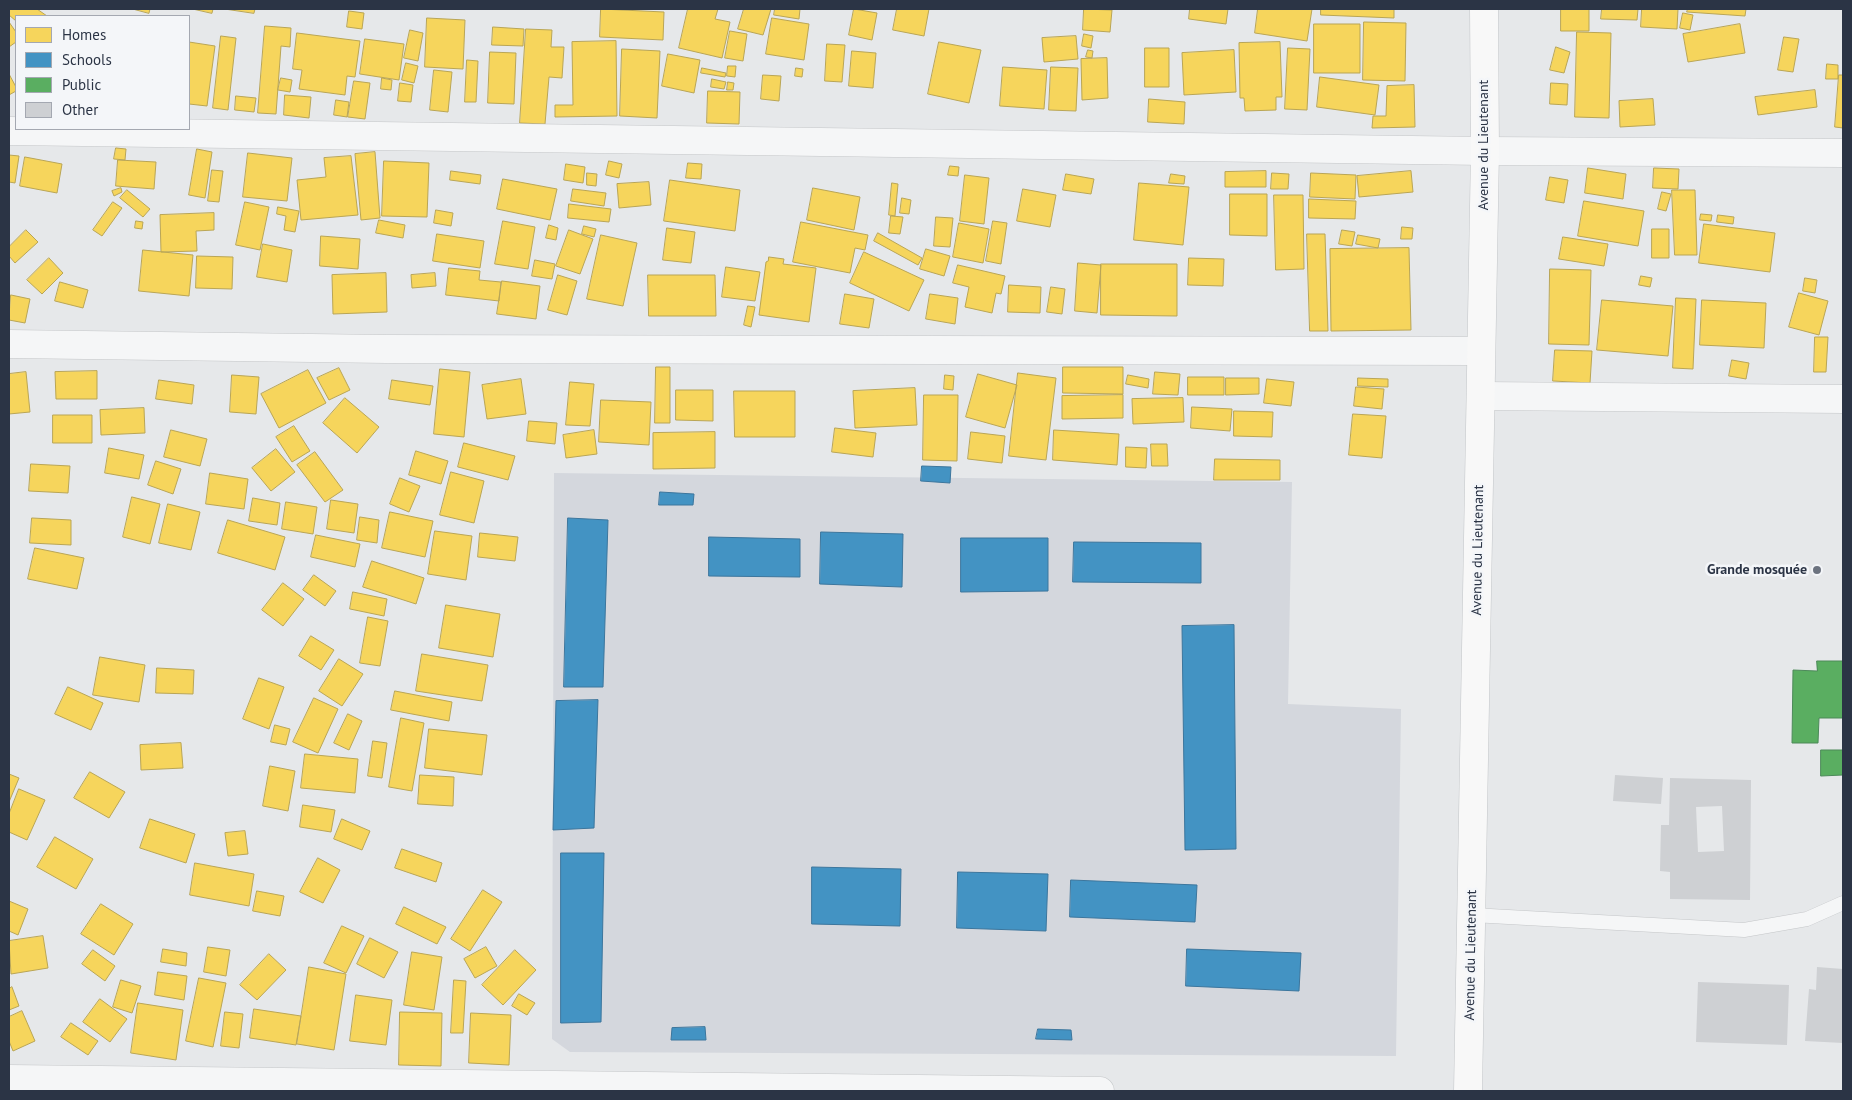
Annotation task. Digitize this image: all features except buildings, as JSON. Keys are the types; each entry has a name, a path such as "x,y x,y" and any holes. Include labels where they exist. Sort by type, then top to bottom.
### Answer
{"main road":[{"name":"Avenue du Lieutenant","path":"1468,1091 1485,152 1484,9"}],"street":[{"path":"9,131 1485,152 1843,153"},
{"path":"9,344 387,349 1480,351"},
{"path":"1480,396 1843,399"},
{"path":"9,1079 1100,1091"}],"lane":[{"path":"1472,915 1744,930 1807,919 1843,903"}],"shaded area":[{"path":"554,473 1292,482 1288,704 1401,709 1396,1056 570,1052 552,1039"}],"place":[{"name":"Grande mosquée","path":"1817,570"}]}
